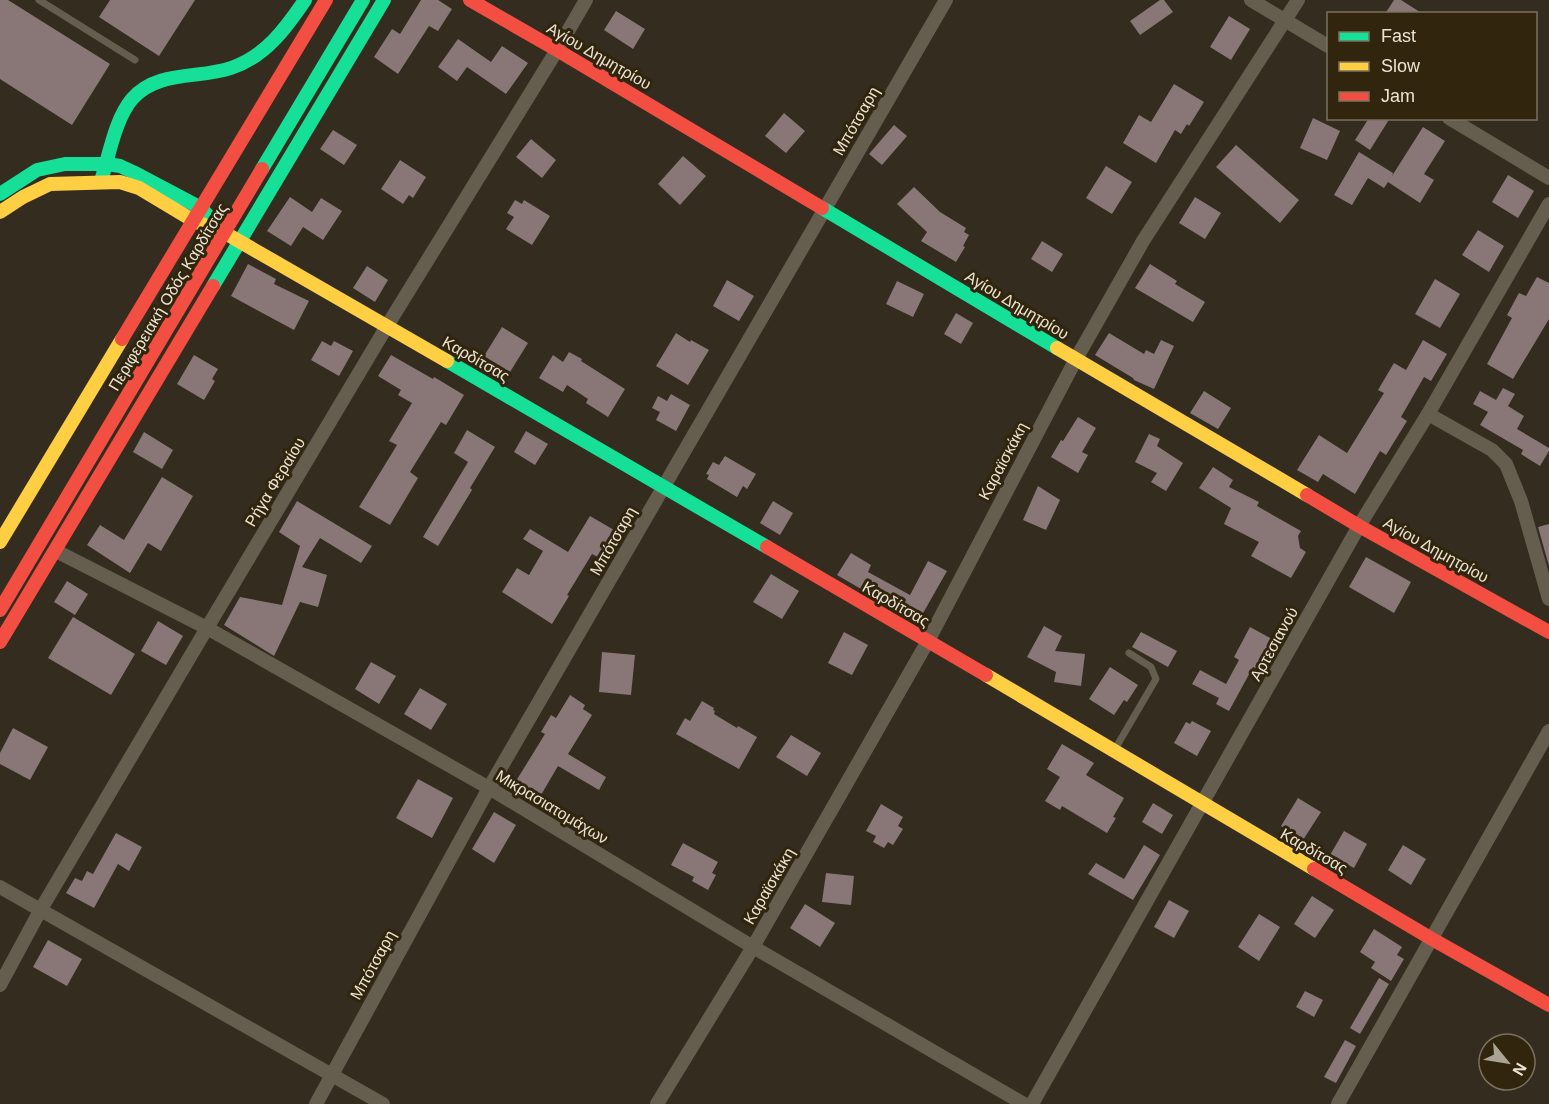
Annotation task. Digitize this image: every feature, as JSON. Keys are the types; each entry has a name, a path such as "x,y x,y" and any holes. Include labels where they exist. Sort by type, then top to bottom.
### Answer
{"street":[{"path":"101,181 123,116 130,101 140,91 154,82 232,68 253,57 285,29 305,0"},
{"name":"Περιφερειακή Οδός Καρδίτσας","path":"0,542 326,0"},
{"name":"Περιφερειακή Οδός Καρδίτσας","path":"0,610 363,0"},
{"path":"0,642 384,0"},
{"name":"Αγίου Δημητρίου","path":"470,0 1359,526 1549,632"},
{"name":"Ρήγα Φεραίου","path":"0,985 41,909 207,628 387,326 586,0"},
{"name":"Μπότσαρη","path":"316,1104 489,788 946,0"},
{"path":"1251,0 1327,45"},
{"name":"Καραϊσκάκη","path":"657,1104 753,947 928,641 1076,359 1143,241 1298,0"},
{"path":"1452,120 1549,178"},
{"path":"0,194 37,170 65,164 120,166 201,208 225,233"},
{"path":"0,212 35,190 50,184 120,182 139,188 194,221 225,233"},
{"name":"Αρτεσιανού","path":"1032,1104 1359,526 1428,414 1549,204"},
{"name":"Καρδίτσας","path":"225,233 928,641 1432,939 1549,1005"},
{"path":"1428,414 1492,450 1506,464 1521,501 1549,599"},
{"name":"Μικρασιατομάχων","path":"56,551 207,628 489,788 753,947 1024,1104"},
{"path":"1338,1104 1549,731"},
{"path":"0,887 383,1104"}],"lane":[{"path":"39,0 135,60"},
{"path":"1114,752 1156,679 1151,667 1129,653"}],"building":[{"path":"0,0 8,0 110,64 72,125 0,79"},
{"path":"110,0 195,0 159,56 99,17"},
{"path":"421,0 438,0 452,9 438,31 429,26 398,74 374,57 392,29 400,34"},
{"path":"1160,0 1164,0 1173,12 1140,35 1130,21"},
{"path":"1394,0 1401,0 1420,12 1386,12"},
{"path":"616,11 645,29 633,49 604,30"},
{"path":"1229,16 1250,29 1231,60 1210,47"},
{"path":"458,39 491,62 502,46 528,63 506,94 467,67 457,81 438,67"},
{"path":"1174,84 1204,102 1189,126 1187,124 1181,134 1175,130 1156,163 1123,143 1139,115 1151,122"},
{"path":"784,113 805,131 786,153 765,136"},
{"path":"1313,118 1340,131 1327,160 1300,148"},
{"path":"1368,120 1389,120 1370,150 1355,140"},
{"path":"894,125 907,136 882,165 869,154"},
{"path":"1423,127 1445,141 1424,174 1434,180 1420,203 1388,182 1384,188 1368,178 1352,205 1334,195 1359,152 1393,173 1392,176"},
{"path":"333,130 357,145 344,165 320,149"},
{"path":"531,139 556,160 542,178 516,157"},
{"path":"1236,145 1299,200 1280,223 1216,167"},
{"path":"683,156 706,176 680,205 658,184"},
{"path":"400,160 426,177 413,198 409,195 403,204 381,189"},
{"path":"1106,166 1132,182 1112,214 1086,198"},
{"path":"1508,175 1534,191 1518,218 1492,202"},
{"path":"914,187 940,212 966,228 964,232 969,235 956,262 921,241 927,232 897,204"},
{"path":"290,197 312,212 321,198 342,211 323,240 303,227 291,246 267,231"},
{"path":"1195,197 1221,213 1205,239 1179,223"},
{"path":"515,200 522,204 524,200 550,216 532,245 506,229 514,217 507,213"},
{"path":"1478,230 1504,246 1489,272 1462,255"},
{"path":"1042,241 1063,254 1052,272 1031,259"},
{"path":"248,264 276,279 274,284 309,301 294,330 231,296"},
{"path":"1150,264 1177,281 1175,284 1205,302 1193,322 1135,288"},
{"path":"367,266 388,280 375,302 353,288"},
{"path":"1537,277 1549,283 1549,319 1513,379 1487,364 1512,318 1507,315 1519,293 1526,296"},
{"path":"1435,279 1460,294 1440,328 1415,314"},
{"path":"727,280 754,296 739,321 713,306"},
{"path":"897,281 924,294 913,317 886,304"},
{"path":"956,313 973,323 961,344 944,334"},
{"path":"502,327 528,343 510,372 484,356"},
{"path":"676,333 709,350 688,385 656,366"},
{"path":"1109,333 1144,354 1146,350 1154,354 1161,340 1174,346 1154,389 1134,380 1095,355"},
{"path":"1423,340 1447,354 1431,381 1424,377 1401,417 1407,421 1386,455 1380,451 1355,494 1323,474 1318,482 1297,470 1319,435 1347,453 1384,393 1378,390 1394,363 1406,370"},
{"path":"322,341 331,346 334,341 353,351 339,376 311,360"},
{"path":"569,352 625,389 608,417 586,403 588,399 567,385 563,392 539,378 553,355 563,362"},
{"path":"194,355 218,369 212,379 215,381 204,400 177,384"},
{"path":"391,355 464,395 446,425 441,422 410,472 418,478 390,525 359,507 397,445 389,441 412,403 398,395 401,390 378,376"},
{"path":"1503,388 1515,394 1508,406 1524,416 1517,429 1549,448 1540,466 1521,454 1523,450 1480,425 1488,412 1473,404 1480,391 1496,400"},
{"path":"1204,391 1231,408 1218,429 1190,413"},
{"path":"671,394 690,405 676,431 656,420 660,412 652,408 658,396 667,401"},
{"path":"1078,417 1096,428 1082,452 1088,455 1078,473 1051,457"},
{"path":"467,430 495,447 438,546 423,537 468,462 454,453"},
{"path":"526,431 548,444 535,465 514,452"},
{"path":"144,432 173,450 162,469 133,452"},
{"path":"1149,434 1160,439 1157,446 1183,463 1166,491 1151,482 1157,473 1135,462"},
{"path":"725,456 756,474 747,489 743,486 737,497 707,479 709,475 706,474 713,462 719,465"},
{"path":"1213,467 1233,480 1229,487 1259,502 1257,506 1301,531 1298,536 1300,548 1306,552 1291,578 1251,556 1259,542 1224,524 1231,508 1199,488"},
{"path":"162,477 193,496 161,551 148,543 130,573 87,545 100,525 124,540"},
{"path":"1038,486 1060,500 1046,530 1023,520"},
{"path":"297,501 372,546 361,563 320,538 302,567 327,575 318,607 300,602 274,656 224,625 240,597 282,605 300,546 279,532"},
{"path":"773,501 793,513 780,535 760,523"},
{"path":"590,516 614,530 598,557 592,554 552,624 502,592 517,568 529,575 543,551 523,539 530,529 568,552"},
{"path":"1549,524 1549,566 1538,527"},
{"path":"851,553 871,565 868,572 910,595 928,561 947,571 918,622 837,575"},
{"path":"1366,557 1411,582 1394,613 1349,587"},
{"path":"771,574 799,591 782,619 753,602"},
{"path":"67,581 88,594 75,615 54,602"},
{"path":"73,617 135,654 111,695 48,658"},
{"path":"158,621 183,636 166,665 141,651"},
{"path":"1044,626 1062,636 1055,651 1085,654 1081,686 1054,682 1056,672 1027,657"},
{"path":"1250,627 1274,640 1258,669 1253,667 1229,711 1216,704 1219,698 1192,684 1200,670 1226,684 1239,660 1234,657"},
{"path":"844,632 868,645 852,675 828,663"},
{"path":"1141,632 1177,651 1168,667 1132,647"},
{"path":"602,652 635,655 631,695 599,692"},
{"path":"371,662 396,676 379,704 355,689"},
{"path":"1110,667 1138,685 1127,702 1124,700 1114,715 1089,699"},
{"path":"420,688 447,704 431,730 404,714"},
{"path":"570,695 585,705 583,709 592,715 568,754 606,777 599,790 558,766 541,795 516,781 545,734 541,732 551,715 556,718"},
{"path":"702,701 714,708 714,714 757,737 739,769 676,734 685,718 690,721"},
{"path":"1192,721 1211,731 1197,756 1174,743 1186,722 1190,724"},
{"path":"13,728 48,747 30,780 0,764 0,753"},
{"path":"791,735 821,753 807,776 776,757"},
{"path":"1062,744 1094,763 1086,775 1124,798 1107,833 1062,806 1060,810 1045,801 1060,777 1047,769"},
{"path":"418,779 453,798 432,838 396,818"},
{"path":"1298,798 1321,812 1303,840 1281,826"},
{"path":"1153,803 1173,815 1162,834 1142,822"},
{"path":"881,804 903,817 898,826 903,829 893,845 888,842 884,848 873,842 876,836 866,831"},
{"path":"494,812 516,825 494,863 472,849"},
{"path":"1344,831 1367,844 1354,868 1330,855"},
{"path":"116,833 142,847 129,871 118,864 94,908 66,893 75,878 82,881 87,871 93,874"},
{"path":"683,843 718,862 712,873 716,875 708,890 692,881 694,877 671,865"},
{"path":"1144,845 1160,855 1133,900 1088,874 1096,863 1124,879"},
{"path":"1403,845 1426,859 1411,885 1388,870"},
{"path":"826,873 854,876 851,905 822,902"},
{"path":"1312,896 1334,910 1315,938 1294,924"},
{"path":"1169,900 1189,911 1174,938 1154,927"},
{"path":"805,904 835,923 820,947 790,928"},
{"path":"1259,914 1280,927 1259,961 1238,947"},
{"path":"1374,929 1402,947 1397,955 1404,959 1391,981 1371,968 1375,962 1360,952"},
{"path":"48,940 82,959 67,986 33,967"},
{"path":"1379,978 1389,984 1360,1034 1350,1028"},
{"path":"1305,991 1323,1000 1314,1017 1296,1007"},
{"path":"1345,1040 1356,1046 1336,1083 1324,1077"}],"traffic: fast":[{"path":"101,181 121,117 132,99 142,90 166,79 231,68 254,57 274,40 305,0"},
{"path":"262,169 363,0"},
{"path":"213,286 384,0"},
{"path":"0,194 37,170 65,164 107,164 120,166 133,172 201,208 209,217"},
{"path":"822,208 1057,348"},
{"path":"447,361 767,547"}],"traffic: slow":[{"path":"0,212 23,197 50,184 120,182 139,188 194,221 225,233 447,361"},
{"path":"0,542 122,339"},
{"path":"1057,348 1307,495"},
{"path":"986,675 1314,869"}],"traffic: jam":[{"path":"122,339 326,0"},
{"path":"470,0 822,208"},
{"path":"0,610 262,169"},
{"path":"0,642 213,286"},
{"path":"1307,495 1549,632"},
{"path":"767,547 986,675"},
{"path":"1314,869 1549,1005"}]}
